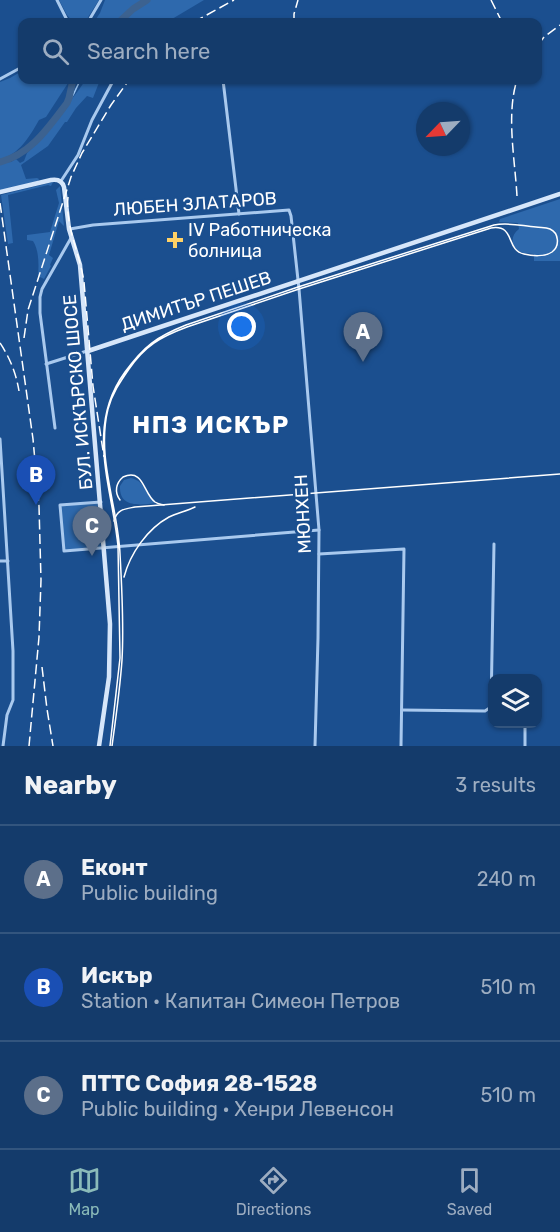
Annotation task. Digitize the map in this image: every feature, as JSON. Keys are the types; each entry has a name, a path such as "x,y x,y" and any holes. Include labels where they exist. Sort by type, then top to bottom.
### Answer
{"main road":[{"path":"0,192 55,179 61,182"},
{"name":"БУЛ. ИСКЪРСКО ШОСЕ","path":"61,182 65,191 69,229 82,278 105,548 110,624 109,677 99,746"},
{"name":"ДИМИТЪР ПЕШЕВ","path":"88,351 560,194"}],"street":[{"path":"57,0 66,18"},
{"path":"90,18 101,0"},
{"path":"0,79 18,69"},
{"path":"61,182 78,155 92,120 111,84"},
{"path":"223,84 239,214"},
{"name":"ЛЮБЕН ЗЛАТАРОВ","path":"69,229 93,225 289,210 298,281"},
{"path":"55,428 40,313 40,293 71,238"},
{"name":"МЮНХЕН","path":"298,281 319,531 315,746"},
{"name":"ДИМИТЪР ПЕШЕВ","path":"46,364 88,351"},
{"path":"0,439 14,651 13,700 7,715 3,746"},
{"path":"101,502 60,505 64,550 319,531"},
{"path":"402,710 485,711 490,707 494,544"},
{"path":"319,554 404,549 401,746"},
{"path":"0,561 8,561"},
{"path":"525,728 525,746"}],"shaded area":[{"path":"59,0 99,0 88,18 70,18"},
{"path":"105,0 204,0 174,18 97,18"},
{"path":"18,73 18,84 67,84 46,117 39,120 23,144 7,157 0,159 0,82"},
{"path":"83,84 98,84 93,98 87,96 48,146 21,165 26,179 37,178 38,181 0,191 0,163 16,159 20,163 24,161 27,153 41,140"},
{"path":"53,182 51,186 8,195 13,243 8,244 1,195"},
{"path":"60,186 64,226 59,221 49,255 53,258 51,266 44,279 38,276 36,249 33,241 27,240 27,235 50,232 59,203 56,190"},
{"path":"560,199 560,261 534,261 534,254 523,253 514,245 514,235 519,229 518,223 499,222 500,219"},
{"path":"131,478 140,482 156,503 132,503 123,498 120,486 124,480"},
{"path":"97,502 101,548 64,551 60,505"}],"waterway":[{"path":"123,18 147,0"},
{"path":"0,162 21,153 46,131 67,103 72,84"},
{"path":"67,102 79,84"}],"tram line":[{"path":"110,746 120,658 118,546 104,457 104,435 106,414 113,393 125,372 138,355 151,343 186,325 494,225 515,224 553,231 557,240 555,249 546,255 535,256 518,252 504,230 491,228 187,327 154,343 135,361 119,383 112,398 105,427 106,464 120,554 123,634 112,746"},
{"path":"114,521 119,512 135,507 560,474"},
{"path":"120,500 116,491 117,485 123,477 130,475 139,479 155,502 164,505"},
{"path":"124,577 135,551 154,528 169,517 195,507"}],"railway":[{"path":"201,18 234,0"},
{"path":"294,18 298,0"},
{"path":"491,0 500,18"},
{"path":"542,40 560,25"},
{"path":"24,338 28,310 71,177 82,153 126,84"},
{"path":"516,84 512,122 517,196"},
{"path":"68,197 69,219 84,282 93,386 104,457"},
{"path":"0,203 33,439 39,506 41,580 39,637 29,746"},
{"path":"0,343 12,366 19,391"},
{"path":"42,667 53,746"}],"place":[{"name":"IV Работническа болница","path":"175,240"},
{"name":"Еконт","path":"363,362"},
{"name":"Искър","path":"36,505"},
{"name":"ПТТС София 28-1528","path":"92,556"}],"district":[{"name":"НПЗ ИСКЪР","path":"211,425"}]}
